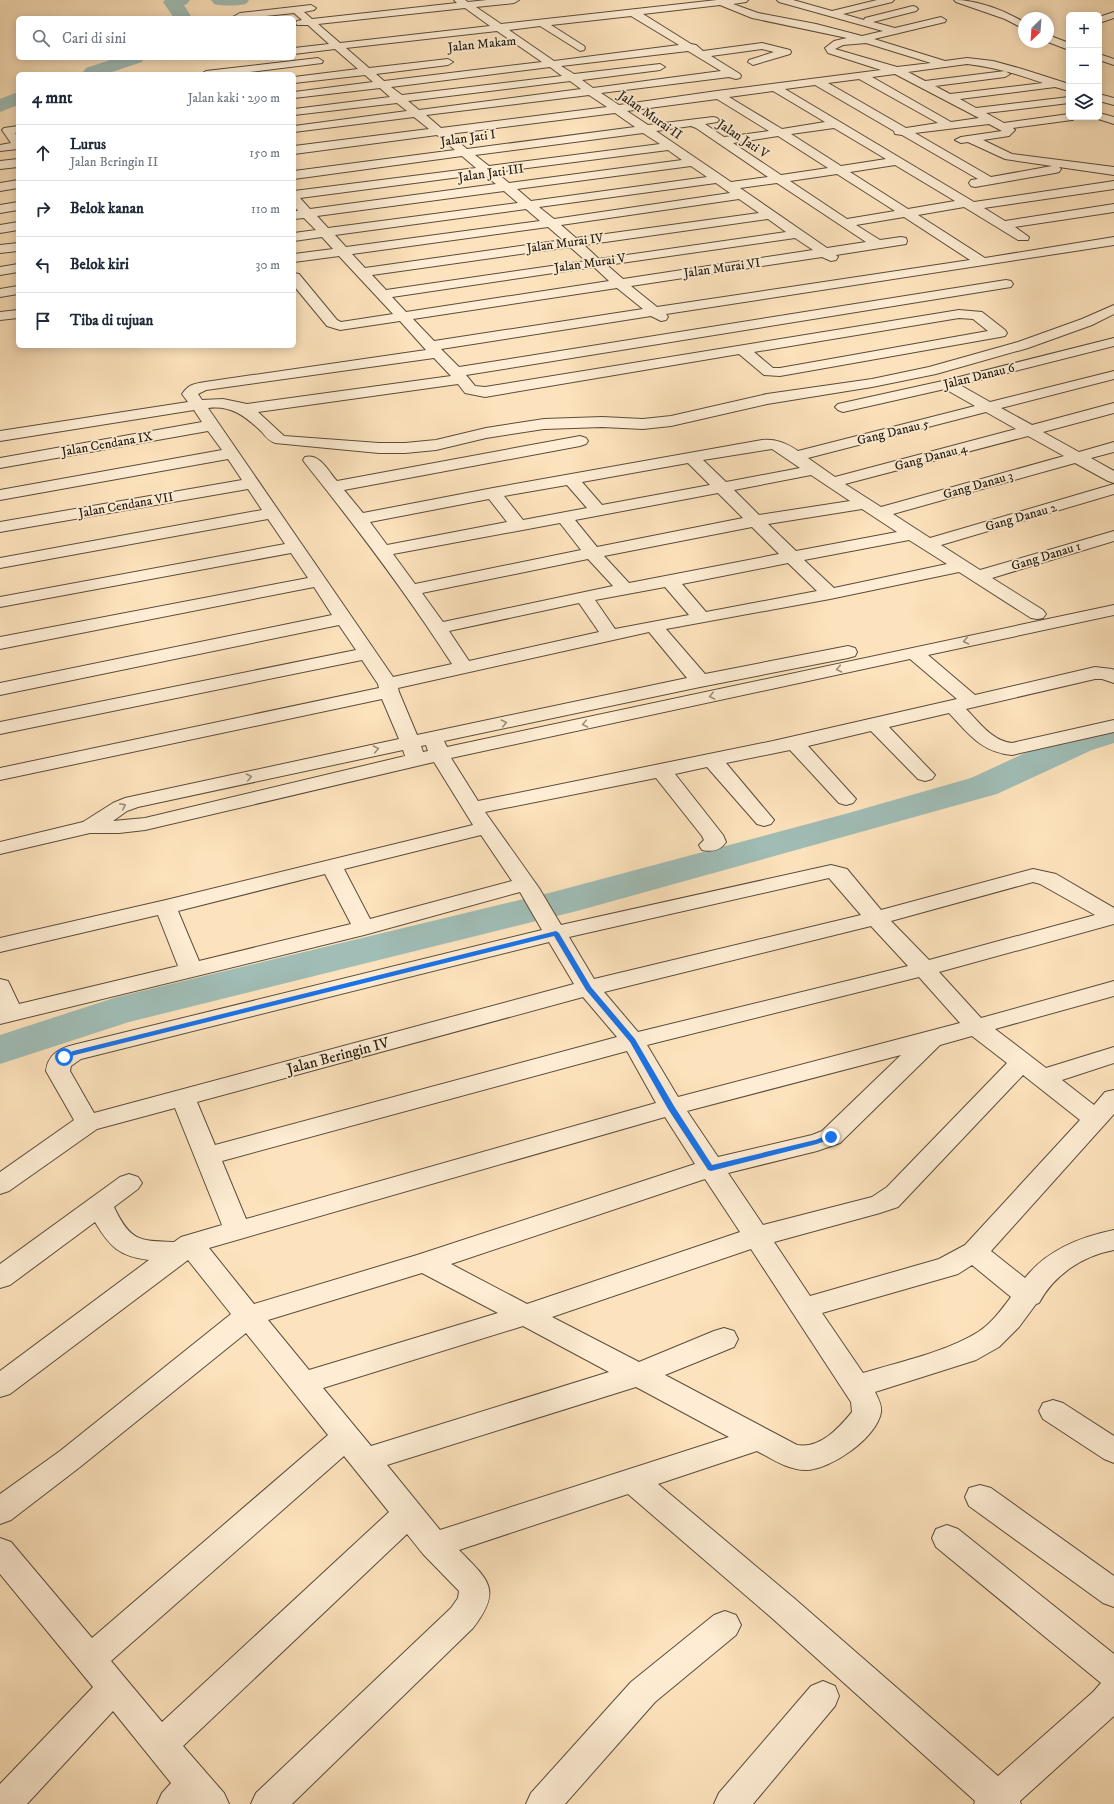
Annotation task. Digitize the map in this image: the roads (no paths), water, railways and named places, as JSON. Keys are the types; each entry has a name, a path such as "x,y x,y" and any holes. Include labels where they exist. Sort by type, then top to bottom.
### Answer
{"street":[{"path":"296,24 462,3 514,0"},
{"path":"296,51 500,28 706,2 743,0"},
{"path":"782,0 895,31"},
{"path":"832,13 889,0"},
{"path":"959,0 1002,15 1018,23"},
{"path":"722,2 746,13 866,39 945,63"},
{"name":"Jalan Murai II","path":"462,3 572,77 692,162 731,186 861,279"},
{"path":"240,16 318,8"},
{"path":"862,22 913,9"},
{"path":"296,10 399,99 551,223 619,283 656,311 682,336 708,357"},
{"path":"632,12 692,47 700,58 713,61 760,89"},
{"path":"722,16 746,13"},
{"path":"466,18 498,14"},
{"path":"1102,19 1114,15"},
{"path":"941,20 866,39 842,43 830,48 832,51 897,71 1010,130 1005,134 966,140 1009,157 1081,165 1114,171"},
{"path":"653,24 667,22"},
{"path":"542,23 584,47 565,49"},
{"path":"308,35 339,32"},
{"path":"1054,38 1065,35"},
{"path":"658,38 674,37"},
{"path":"501,41 516,40"},
{"path":"1054,41 1066,46"},
{"path":"700,58 752,47 764,46 786,52 753,62"},
{"path":"296,96 692,47"},
{"path":"752,47 771,57"},
{"name":"Jalan Makam","path":"520,54 550,51"},
{"path":"214,60 226,72 368,56"},
{"path":"1102,58 1114,62"},
{"name":"Jalan Makam","path":"296,80 459,61"},
{"path":"296,150 617,109 717,94 862,76 945,63 976,62 1020,72 1066,87"},
{"path":"1102,65 1114,62"},
{"path":"296,112 674,65"},
{"path":"924,84 1020,72"},
{"path":"949,97 1054,83 1065,74"},
{"path":"296,129 591,91 736,76 787,85"},
{"path":"862,76 949,125"},
{"path":"818,82 906,131 990,181"},
{"path":"774,87 1024,237"},
{"path":"717,94 781,133 983,262"},
{"path":"1102,98 1114,102"},
{"path":"975,111 1066,100"},
{"path":"1102,114 1114,111"},
{"path":"1102,116 1114,121"},
{"path":"1004,126 1066,118"},
{"name":"Jalan Jati I","path":"296,175 713,120"},
{"path":"859,138 990,120"},
{"name":"Jalan Jati V","path":"693,123 700,126 777,179 878,245"},
{"path":"721,141 837,124"},
{"path":"9,130 16,142"},
{"path":"0,148 16,146"},
{"path":"296,195 670,146"},
{"name":"Jalan Jati III","path":"300,214 692,162"},
{"path":"731,186 898,162"},
{"path":"0,165 16,163"},
{"path":"942,188 1081,165"},
{"path":"296,236 718,179"},
{"path":"0,186 16,184"},
{"path":"844,223 905,213 1114,185"},
{"path":"296,258 742,195"},
{"path":"296,204 300,214 324,232 344,252 459,376 470,390 485,392 708,357 959,314 977,316 1000,333 780,372 769,372 744,351"},
{"path":"0,209 16,206"},
{"path":"1004,225 1114,208"},
{"name":"Jalan Murai IV","path":"362,272 769,214"},
{"path":"1067,215 1089,228 1109,245"},
{"path":"0,229 16,226"},
{"name":"Jalan Murai V","path":"382,294 797,234"},
{"name":"Jalan Murai VI","path":"296,279 332,323 340,326 901,241"},
{"path":"412,751 389,688 367,652 232,452 190,394 191,391 197,388 434,350 656,311 861,279 1109,245"},
{"path":"0,249 16,247"},
{"path":"0,271 16,268"},
{"path":"0,436 199,405 220,403 246,409 459,376 682,336 934,297 1006,284"},
{"path":"810,287 842,311"},
{"path":"0,293 16,290"},
{"path":"934,297 959,314"},
{"path":"246,409 277,438 379,448 405,448 436,445 486,434 554,423 643,424 671,421 767,400 872,383 931,371 1023,345 1087,322 1114,309"},
{"path":"0,316 16,314"},
{"name":"Jalan Danau 6","path":"843,407 947,384 1114,342"},
{"name":"Gang Danau 5","path":"797,456 1114,375"},
{"path":"947,384 1114,478"},
{"name":"Gang Danau 4","path":"832,483 1114,408"},
{"name":"Jalan Cendana IX","path":"0,463 213,425"},
{"path":"332,487 580,441"},
{"path":"359,519 494,493 773,444 782,446 832,483 1038,614"},
{"name":"Gang Danau 3","path":"410,590 754,521 872,508 1114,447"},
{"path":"0,495 232,452"},
{"path":"692,458 754,521 830,594"},
{"path":"311,460 359,519 438,628 464,668"},
{"path":"382,551 814,470"},
{"path":"572,480 599,510"},
{"name":"Jalan Cendana VII","path":"0,527 252,483"},
{"name":"Gang Danau 2","path":"927,544 1114,489"},
{"path":"494,493 519,526"},
{"path":"0,563 273,513"},
{"path":"564,517 592,553 626,590"},
{"path":"438,628 584,597 912,534"},
{"name":"Gang Danau 1","path":"978,576 1114,536"},
{"path":"0,602 296,547"},
{"path":"0,774 389,688 464,668 653,626 830,594 962,566"},
{"path":"0,643 319,581"},
{"path":"670,581 702,618"},
{"path":"584,597 611,636"},
{"path":"437,747 700,681 1114,598"},
{"path":"0,848 90,827 140,825 412,751 914,652 1114,610"},
{"path":"0,689 344,618"},
{"path":"653,626 700,681"},
{"path":"0,728 367,652"},
{"path":"914,652 963,704 990,743 1002,749 1012,749 1114,726"},
{"path":"472,808 795,743 1095,673 1105,673 1114,677"},
{"path":"876,725 925,775"},
{"path":"795,743 846,799"},
{"path":"425,1262 637,1375 798,1458 818,1456 826,1453 860,1425 866,1414 867,1408 865,1400 671,1107 633,1041 588,988 527,887 484,828 437,747"},
{"path":"712,760 764,820"},
{"path":"661,770 712,836 715,842 710,845"},
{"path":"0,945 166,907 484,828"},
{"path":"331,866 364,928"},
{"path":"0,1186 88,1123 58,1071 59,1062 73,1053 553,929 831,871 839,874 876,918 976,1027 1096,1119"},
{"name":"Jalan Beringin IV","path":"88,1123 588,988 876,918 1033,875 1048,879 1114,917"},
{"path":"0,986 5,1015 527,887"},
{"path":"166,907 191,970"},
{"path":"208,1156 633,1041 924,969 1114,917"},
{"path":"100,1205 109,1226 122,1243 143,1250 184,1248 237,1230 671,1107 932,1039 1114,988"},
{"path":"0,1511 70,1459 248,1316 425,1262 711,1168 817,1142 831,1137 932,1039"},
{"path":"1042,1078 1114,1055"},
{"path":"302,1383 524,1315 756,1237 880,1204 889,1200 1022,1062"},
{"path":"183,1098 237,1230"},
{"path":"803,1308 948,1267 974,1252 1114,1098"},
{"path":"0,1278 129,1183"},
{"path":"855,1387 966,1352 989,1339 1009,1320 1029,1296 1039,1280 1050,1269 1066,1258 1093,1244 1114,1240"},
{"path":"184,1248 248,1316 434,1545 474,1587 475,1596 462,1618 268,1804"},
{"path":"0,1386 184,1248"},
{"path":"974,1252 1029,1296"},
{"path":"365,1460 637,1375 724,1339"},
{"path":"1053,1411 1114,1451"},
{"path":"90,1659 346,1437"},
{"path":"434,1545 759,1439"},
{"path":"634,1481 790,1614 997,1802 1105,1703 1114,1691"},
{"path":"980,1497 1114,1593"},
{"path":"161,1745 408,1513"},
{"path":"947,1538 1114,1674"},
{"path":"0,1551 161,1745 193,1797"},
{"path":"551,1801 643,1692 725,1625"},
{"path":"4,1804 113,1688"},
{"path":"731,1804 823,1696"}],"waterway":[{"path":"181,0 172,2 182,16"},
{"path":"220,0 240,0"},
{"path":"93,72 129,60"},
{"path":"0,106 16,99"},
{"path":"0,1050 117,1011 563,902 858,822 984,786 1079,742 1114,731"}]}
